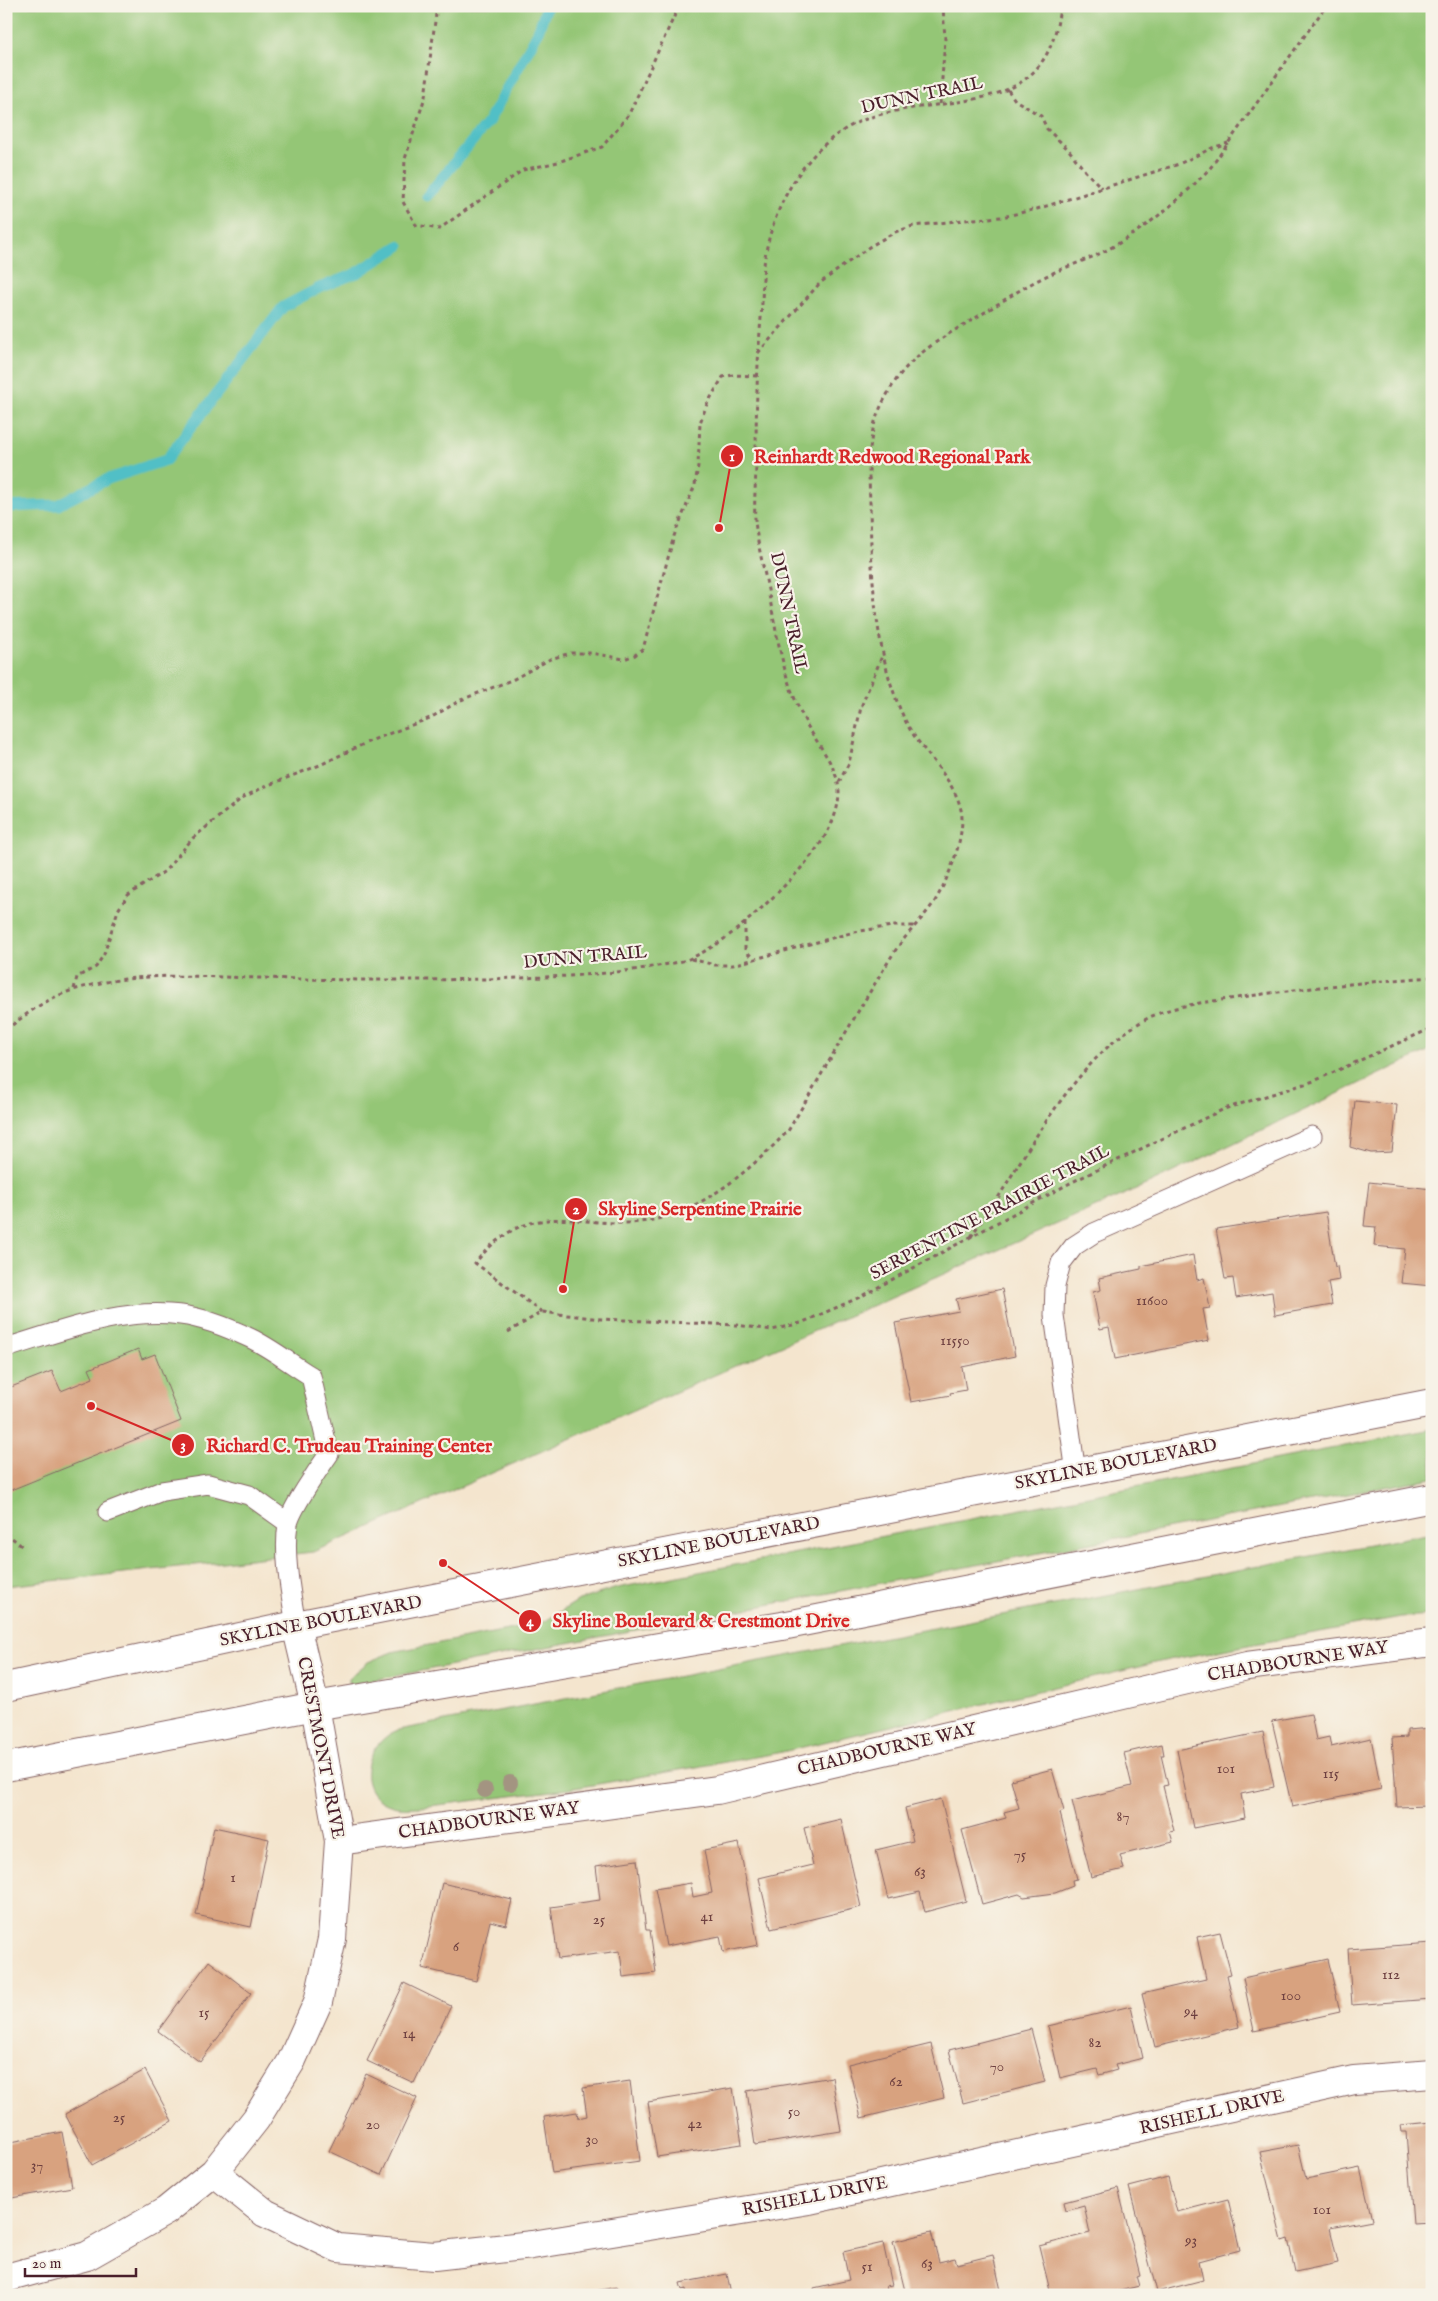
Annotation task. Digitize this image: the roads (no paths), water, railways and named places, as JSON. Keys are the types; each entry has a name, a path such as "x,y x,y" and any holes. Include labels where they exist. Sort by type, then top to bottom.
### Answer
{"street":[{"name":"SKYLINE BOULEVARD","path":"6,1687 296,1625 1432,1403"},
{"path":"6,1767 315,1706 782,1626 1432,1498"},
{"name":"CRESTMONT DRIVE","path":"6,2278 87,2256 166,2211 214,2172 256,2119 291,2062 318,2002 332,1939 340,1841 315,1706 296,1625"},
{"name":"CHADBOURNE WAY","path":"340,1841 717,1790 1248,1666 1432,1642"},
{"name":"RISHELL DRIVE","path":"214,2172 266,2213 338,2248 434,2256 532,2244 809,2200 1354,2080 1432,2074"}],"lane":[{"path":"1076,1473 1054,1314 1055,1286 1061,1263 1074,1246 1094,1233 1312,1136"},
{"path":"6,1348 86,1324 118,1317 151,1314 182,1315 223,1326 252,1339 312,1376 329,1454 312,1478 288,1523 288,1577 296,1625"},
{"path":"108,1512 162,1492 208,1484 249,1495 288,1523"}],"waterway":[{"path":"427,196 488,122 537,34 547,6"},
{"path":"6,507 58,505 108,479 166,460 283,307 319,288 357,273 399,246"}],"place":[{"name":"Reinhardt Redwood Regional Park","path":"719,528"},
{"name":"Skyline Serpentine Prairie","path":"563,1289"},
{"name":"Richard C. Trudeau Training Center","path":"91,1406"},
{"name":"Skyline Boulevard & Crestmont Drive","path":"443,1563"}]}
